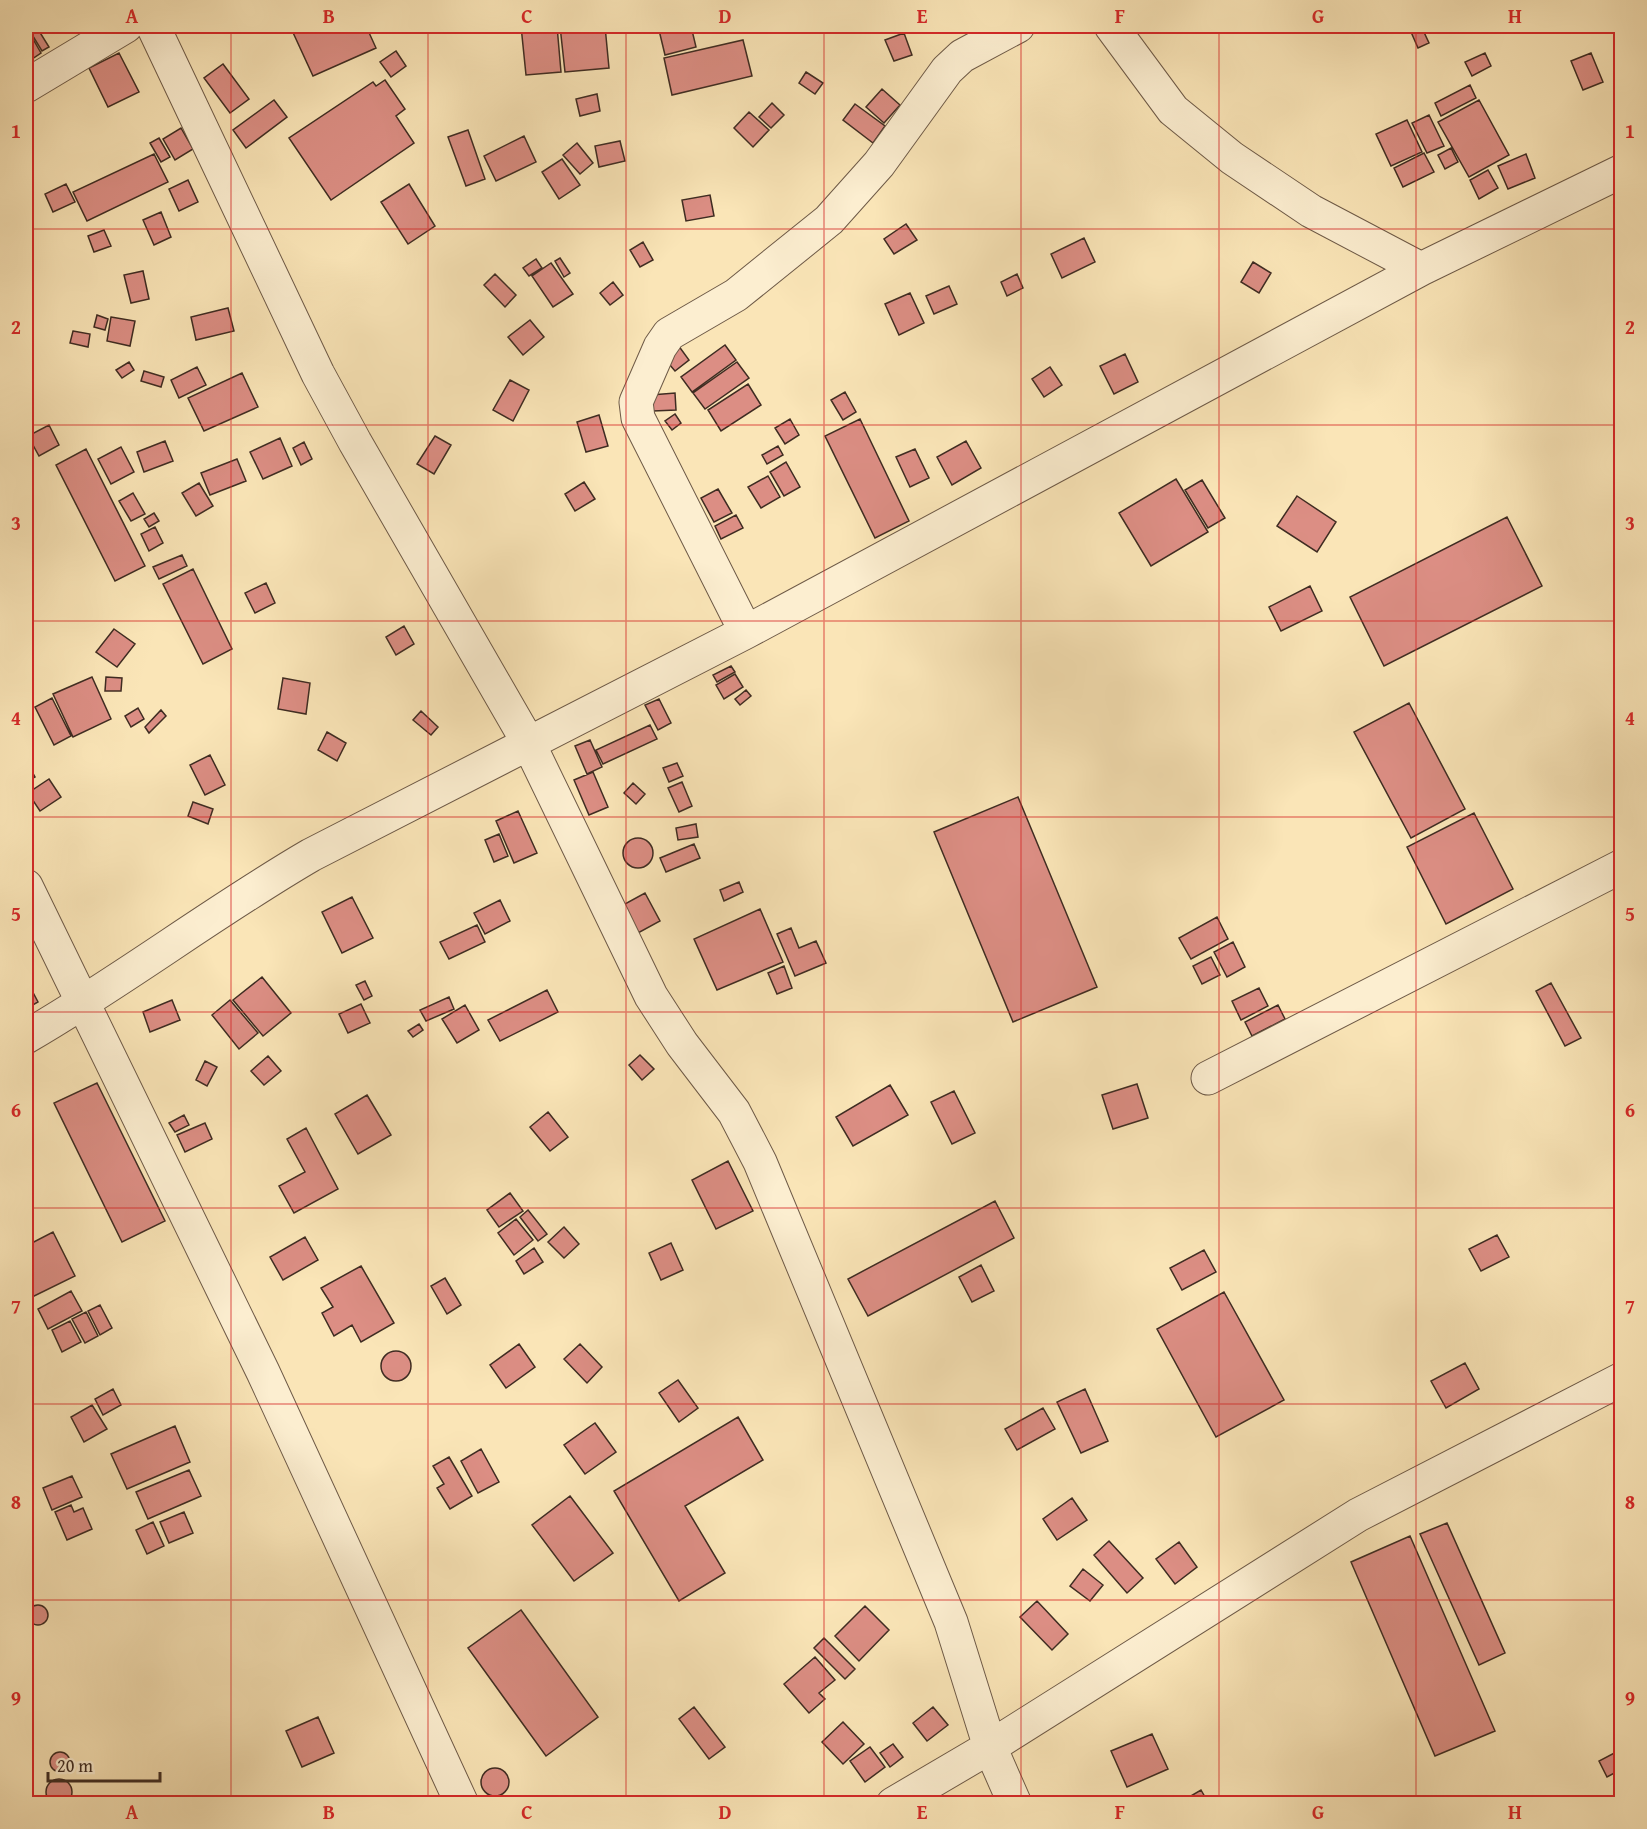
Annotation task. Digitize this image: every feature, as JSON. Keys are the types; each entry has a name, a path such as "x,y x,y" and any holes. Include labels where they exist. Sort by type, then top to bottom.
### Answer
{"street":[{"path":"26,86 126,26"},
{"path":"153,26 318,375 529,744 651,996 682,1044 734,1112 760,1162 951,1622 990,1747 1016,1803"},
{"path":"746,632 638,418 636,402 660,347 669,334 736,294 829,220 879,164 947,70 962,56 1018,26"},
{"path":"1111,26 1173,110 1232,158 1311,211 1421,269"},
{"path":"26,1037 83,1004 262,883 321,850 746,632 1421,269 1622,171"},
{"path":"1208,1078 1622,866"},
{"path":"26,886 264,1372 462,1803"},
{"path":"893,1803 990,1747 1358,1515 1622,1379"}],"building":[{"path":"36,26 49,47 42,51 28,28"},
{"path":"290,26 366,26 376,48 313,76"},
{"path":"521,26 557,26 561,72 526,75"},
{"path":"560,26 605,26 609,68 565,72"},
{"path":"658,26 691,26 696,47 665,55"},
{"path":"26,27 41,53 26,63"},
{"path":"1422,28 1429,43 1418,48 1411,32"},
{"path":"904,33 912,55 894,61 885,40"},
{"path":"743,40 752,76 672,95 664,58"},
{"path":"396,51 406,66 391,77 380,62"},
{"path":"119,53 139,92 108,107 89,68"},
{"path":"1485,53 1491,66 1472,76 1465,62"},
{"path":"1591,53 1603,82 1583,90 1571,61"},
{"path":"223,64 249,99 230,113 204,78"},
{"path":"806,72 823,83 815,94 799,83"},
{"path":"385,80 405,109 396,116 414,143 331,200 289,138 373,82 376,86"},
{"path":"1470,85 1476,98 1441,116 1435,103"},
{"path":"882,89 900,105 884,123 866,107"},
{"path":"597,94 600,111 580,116 576,99"},
{"path":"274,100 287,117 246,148 233,130"},
{"path":"1479,100 1509,155 1469,177 1438,122"},
{"path":"772,103 784,115 771,128 759,117"},
{"path":"855,104 885,126 873,143 843,120"},
{"path":"749,112 769,130 753,147 734,128"},
{"path":"1429,115 1444,146 1427,153 1412,123"},
{"path":"1407,120 1422,152 1391,166 1376,134"},
{"path":"181,128 193,149 175,160 163,139"},
{"path":"468,130 485,179 466,186 448,137"},
{"path":"524,136 536,162 496,181 484,156"},
{"path":"159,138 170,157 161,162 150,143"},
{"path":"620,141 625,161 599,167 595,146"},
{"path":"577,143 593,163 580,174 563,155"},
{"path":"1451,148 1458,162 1445,169 1438,155"},
{"path":"1424,153 1434,172 1403,187 1394,168"},
{"path":"154,154 168,182 87,221 73,192"},
{"path":"1526,154 1535,178 1508,189 1498,166"},
{"path":"562,159 580,185 559,199 542,172"},
{"path":"1488,170 1498,188 1479,199 1470,180"},
{"path":"188,180 198,202 179,211 169,189"},
{"path":"66,184 75,202 53,212 45,194"},
{"path":"409,184 435,226 408,244 381,202"},
{"path":"710,195 714,216 686,221 682,200"},
{"path":"161,212 171,237 154,245 143,220"},
{"path":"906,224 917,240 894,254 884,239"},
{"path":"104,230 111,246 94,252 88,236"},
{"path":"1084,238 1095,262 1062,278 1051,254"},
{"path":"643,242 653,260 640,267 630,250"},
{"path":"560,258 570,273 564,277 555,261"},
{"path":"536,259 542,268 529,276 523,268"},
{"path":"1253,262 1271,273 1259,293 1241,282"},
{"path":"551,263 573,294 553,307 532,276"},
{"path":"143,271 149,299 131,303 124,275"},
{"path":"495,274 516,295 505,307 484,285"},
{"path":"1017,274 1023,288 1007,296 1001,282"},
{"path":"613,282 623,295 610,305 600,293"},
{"path":"949,286 957,304 934,314 926,296"},
{"path":"910,293 924,323 899,335 885,304"},
{"path":"228,308 234,331 196,340 191,317"},
{"path":"97,315 108,319 105,330 94,327"},
{"path":"111,317 135,321 130,346 107,341"},
{"path":"530,320 544,337 523,355 508,337"},
{"path":"73,331 90,334 88,347 70,343"},
{"path":"678,345 689,360 675,371 664,358"},
{"path":"725,345 736,360 692,392 681,377"},
{"path":"1125,354 1138,382 1114,394 1100,366"},
{"path":"129,362 134,370 122,378 116,370"},
{"path":"737,362 749,378 705,409 693,393"},
{"path":"197,367 206,385 179,398 171,380"},
{"path":"1050,367 1062,385 1044,397 1032,379"},
{"path":"144,371 164,377 161,387 141,381"},
{"path":"242,373 258,407 204,431 188,398"},
{"path":"510,380 529,390 513,421 493,410"},
{"path":"748,384 761,405 721,431 708,410"},
{"path":"845,392 856,412 843,420 831,400"},
{"path":"675,393 676,410 653,411 651,395"},
{"path":"675,414 681,423 672,430 665,421"},
{"path":"599,415 608,446 586,452 577,422"},
{"path":"790,419 799,435 785,444 775,428"},
{"path":"860,419 909,521 875,538 825,436"},
{"path":"49,425 59,445 39,456 28,436"},
{"path":"435,436 451,445 434,474 417,464"},
{"path":"280,438 292,466 263,479 250,452"},
{"path":"165,441 173,461 144,472 137,452"},
{"path":"966,441 981,468 952,485 937,457"},
{"path":"304,442 312,459 301,465 293,448"},
{"path":"778,446 783,455 767,464 762,455"},
{"path":"121,447 134,472 111,484 98,459"},
{"path":"86,449 145,566 115,581 56,465"},
{"path":"915,449 929,478 910,487 896,457"},
{"path":"237,459 246,481 210,495 201,473"},
{"path":"786,462 800,487 784,496 770,472"},
{"path":"768,476 780,497 761,508 748,487"},
{"path":"1176,479 1208,532 1151,566 1119,513"},
{"path":"1202,480 1225,518 1208,528 1185,490"},
{"path":"584,482 595,499 575,511 565,494"},
{"path":"199,483 213,506 196,516 182,493"},
{"path":"718,489 732,513 714,522 701,498"},
{"path":"133,493 145,514 131,521 119,501"},
{"path":"1297,496 1336,522 1317,552 1277,526"},
{"path":"154,513 159,521 149,527 144,519"},
{"path":"736,515 743,528 721,539 715,526"},
{"path":"1507,517 1542,586 1384,666 1350,597"},
{"path":"155,527 163,543 149,551 141,534"},
{"path":"182,555 187,566 159,579 153,567"},
{"path":"193,569 232,649 203,664 163,584"},
{"path":"266,583 275,603 255,613 245,593"},
{"path":"1310,586 1322,611 1281,631 1269,607"},
{"path":"404,626 414,644 396,655 386,637"},
{"path":"114,629 135,644 117,667 96,652"},
{"path":"731,666 735,672 717,682 713,675"},
{"path":"735,674 743,687 724,699 716,685"},
{"path":"92,677 111,719 73,737 53,694"},
{"path":"106,677 122,678 121,691 105,691"},
{"path":"283,678 310,683 306,714 278,709"},
{"path":"746,690 751,696 740,705 735,699"},
{"path":"52,698 71,736 54,745 35,707"},
{"path":"659,699 671,723 658,730 645,705"},
{"path":"1409,703 1465,809 1411,838 1354,732"},
{"path":"138,708 144,719 131,727 125,716"},
{"path":"161,710 166,716 149,733 145,727"},
{"path":"421,711 438,727 431,735 413,720"},
{"path":"650,725 657,739 603,764 596,750"},
{"path":"327,732 346,743 337,761 318,750"},
{"path":"590,740 602,767 587,774 575,746"},
{"path":"210,755 225,785 205,795 190,765"},
{"path":"26,761 35,777 26,782"},
{"path":"677,763 683,776 669,782 663,768"},
{"path":"593,772 608,807 589,815 574,780"},
{"path":"49,779 61,797 40,811 28,793"},
{"path":"682,782 692,806 679,812 668,788"},
{"path":"633,783 645,794 636,804 624,793"},
{"path":"1018,797 1097,987 1013,1022 934,832"},
{"path":"193,802 213,809 208,824 188,816"},
{"path":"518,811 537,853 514,863 496,821"},
{"path":"1474,813 1513,889 1446,924 1407,847"},
{"path":"696,824 698,837 678,840 676,828"},
{"path":"499,834 508,856 494,862 485,840"},
{"path":"638,838 649,842 653,853 649,864 638,868 627,864 623,853 627,842"},
{"path":"694,844 700,858 666,872 660,858"},
{"path":"739,882 743,892 724,901 720,890"},
{"path":"645,893 660,921 638,933 623,905"},
{"path":"352,897 373,938 342,953 322,912"},
{"path":"500,900 510,921 485,934 474,913"},
{"path":"760,909 783,962 717,990 694,939"},
{"path":"1217,917 1228,939 1191,959 1179,938"},
{"path":"477,925 485,942 449,959 440,942"},
{"path":"791,928 799,948 816,941 826,963 795,976 777,934"},
{"path":"1233,942 1245,967 1227,977 1214,952"},
{"path":"1211,957 1220,975 1202,984 1193,966"},
{"path":"784,966 792,988 777,994 768,973"},
{"path":"262,977 291,1013 263,1036 233,1000"},
{"path":"365,981 372,996 364,1000 356,985"},
{"path":"28,983 38,1002 26,1009 26,984"},
{"path":"1551,983 1581,1038 1565,1046 1536,991"},
{"path":"1259,988 1268,1006 1241,1020 1232,1001"},
{"path":"547,990 558,1012 500,1041 488,1020"},
{"path":"449,997 454,1009 426,1021 420,1010"},
{"path":"172,1000 180,1020 150,1032 143,1012"},
{"path":"230,1000 258,1033 239,1049 212,1015"},
{"path":"361,1004 370,1023 348,1033 339,1014"},
{"path":"465,1005 479,1030 457,1043 442,1019"},
{"path":"1278,1005 1285,1019 1252,1036 1245,1022"},
{"path":"419,1024 423,1030 413,1037 408,1031"},
{"path":"640,1055 654,1069 642,1080 629,1065"},
{"path":"268,1056 281,1071 264,1085 251,1071"},
{"path":"205,1061 217,1067 207,1086 196,1080"},
{"path":"97,1083 165,1221 122,1242 54,1103"},
{"path":"1137,1084 1148,1118 1113,1129 1102,1095"},
{"path":"890,1085 908,1115 853,1146 836,1117"},
{"path":"954,1091 975,1133 952,1144 931,1102"},
{"path":"367,1095 391,1135 358,1154 335,1114"},
{"path":"548,1112 568,1137 550,1151 530,1127"},
{"path":"184,1115 189,1125 175,1132 169,1123"},
{"path":"205,1123 212,1139 185,1152 177,1135"},
{"path":"306,1128 338,1189 294,1213 279,1186 305,1172 287,1139"},
{"path":"728,1161 753,1211 716,1229 692,1180"},
{"path":"510,1193 523,1211 499,1227 487,1210"},
{"path":"995,1201 1014,1238 868,1316 848,1279"},
{"path":"528,1210 547,1234 538,1241 520,1217"},
{"path":"516,1219 533,1240 514,1255 498,1233"},
{"path":"564,1227 579,1244 564,1258 548,1242"},
{"path":"53,1232 75,1276 26,1300 26,1246"},
{"path":"1497,1235 1509,1257 1481,1271 1469,1249"},
{"path":"305,1237 318,1260 283,1280 270,1257"},
{"path":"671,1243 683,1270 661,1280 649,1253"},
{"path":"534,1248 543,1262 524,1274 516,1261"},
{"path":"1204,1250 1216,1272 1182,1290 1170,1268"},
{"path":"981,1265 994,1291 972,1302 959,1277"},
{"path":"361,1266 394,1323 361,1342 352,1325 334,1336 322,1313 333,1307 321,1288"},
{"path":"445,1278 461,1305 447,1314 431,1286"},
{"path":"71,1291 82,1311 48,1329 38,1309"},
{"path":"1224,1292 1284,1400 1216,1437 1157,1329"},
{"path":"100,1305 112,1328 100,1335 88,1311"},
{"path":"86,1312 98,1336 85,1343 72,1319"},
{"path":"70,1321 81,1342 62,1352 52,1330"},
{"path":"519,1344 535,1367 506,1388 490,1365"},
{"path":"580,1344 602,1367 587,1383 564,1359"},
{"path":"396,1351 402,1352 410,1360 410,1372 402,1380 396,1381 390,1380 382,1372 381,1366 382,1360 390,1352"},
{"path":"1465,1363 1479,1389 1446,1408 1431,1381"},
{"path":"678,1380 698,1408 679,1422 659,1393"},
{"path":"113,1389 121,1405 103,1415 95,1399"},
{"path":"1085,1389 1108,1441 1081,1453 1057,1402"},
{"path":"92,1405 107,1429 84,1442 71,1417"},
{"path":"1043,1408 1055,1429 1017,1450 1005,1429"},
{"path":"738,1417 763,1460 685,1506 725,1573 679,1601 614,1491"},
{"path":"595,1423 616,1452 585,1474 564,1445"},
{"path":"175,1426 190,1462 127,1489 111,1454"},
{"path":"481,1449 499,1482 478,1493 461,1461"},
{"path":"449,1457 472,1496 450,1509 437,1488 444,1484 433,1466"},
{"path":"189,1470 201,1496 148,1519 136,1492"},
{"path":"72,1476 82,1497 52,1510 43,1488"},
{"path":"570,1496 613,1553 574,1581 532,1525"},
{"path":"1072,1498 1087,1520 1057,1540 1043,1519"},
{"path":"71,1505 74,1512 83,1508 92,1529 67,1540 55,1512"},
{"path":"184,1512 193,1533 169,1543 160,1522"},
{"path":"153,1522 164,1546 147,1554 136,1530"},
{"path":"1447,1523 1505,1653 1479,1665 1420,1534"},
{"path":"1410,1536 1495,1731 1435,1756 1351,1562"},
{"path":"1109,1541 1143,1578 1127,1593 1094,1555"},
{"path":"1179,1542 1197,1567 1175,1584 1156,1559"},
{"path":"1083,1569 1103,1585 1090,1601 1070,1586"},
{"path":"1037,1601 1068,1634 1052,1650 1020,1617"},
{"path":"38,1605 45,1608 48,1615 45,1622 38,1625 31,1622 28,1615 31,1608"},
{"path":"865,1606 889,1630 859,1661 835,1636"},
{"path":"521,1610 598,1717 546,1756 468,1648"},
{"path":"824,1638 855,1669 845,1679 814,1648"},
{"path":"815,1657 835,1680 819,1693 825,1699 809,1713 784,1684"},
{"path":"694,1707 725,1747 709,1759 679,1719"},
{"path":"933,1707 948,1725 927,1741 913,1723"},
{"path":"318,1717 334,1753 302,1767 286,1731"},
{"path":"843,1722 864,1744 843,1764 822,1742"},
{"path":"1152,1734 1168,1769 1127,1787 1111,1751"},
{"path":"893,1744 903,1757 890,1767 880,1753"},
{"path":"870,1747 885,1767 865,1782 850,1761"},
{"path":"1620,1750 1622,1769 1607,1777 1599,1761"},
{"path":"60,1752 67,1755 70,1762 67,1769 60,1772 53,1769 50,1762 53,1755"},
{"path":"495,1768 505,1772 509,1782 505,1792 495,1796 485,1792 481,1782 485,1772"},
{"path":"59,1779 68,1783 72,1792 68,1801 59,1805 50,1801 46,1792 50,1783"},
{"path":"1201,1790 1209,1804 1177,1804"}]}
